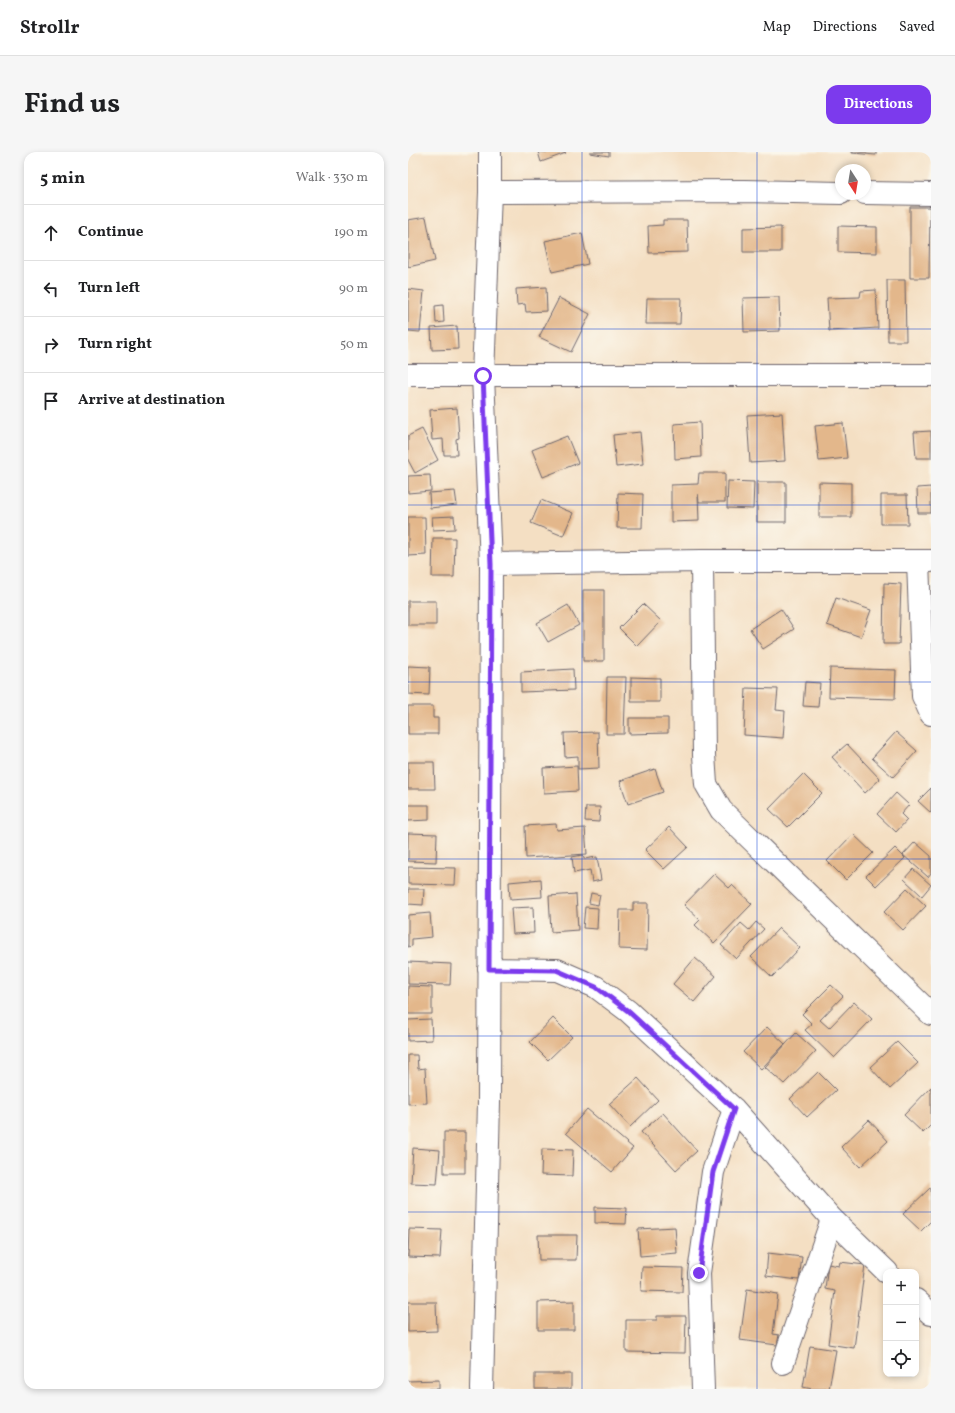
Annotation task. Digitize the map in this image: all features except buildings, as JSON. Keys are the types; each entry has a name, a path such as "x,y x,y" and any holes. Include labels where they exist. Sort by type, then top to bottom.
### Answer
{"street":[{"path":"482,1389 489,1102 491,564 483,376 490,192 490,152"},
{"path":"490,192 744,191 835,193"},
{"path":"871,193 931,194"},
{"path":"408,375 931,375"},
{"path":"491,564 702,561 924,561 923,696 931,714"},
{"path":"702,561 704,755 706,784 721,810 931,1014"},
{"path":"489,969 556,970 596,987 628,1011 734,1109 832,1219 884,1269"},
{"path":"703,1389 699,1273 713,1172 734,1109"},
{"path":"783,1362 832,1219"},
{"path":"919,1303 931,1314"}],"route":[{"path":"483,376 491,564 489,969 556,970 596,987 628,1011 734,1109 713,1172 699,1273"}]}
